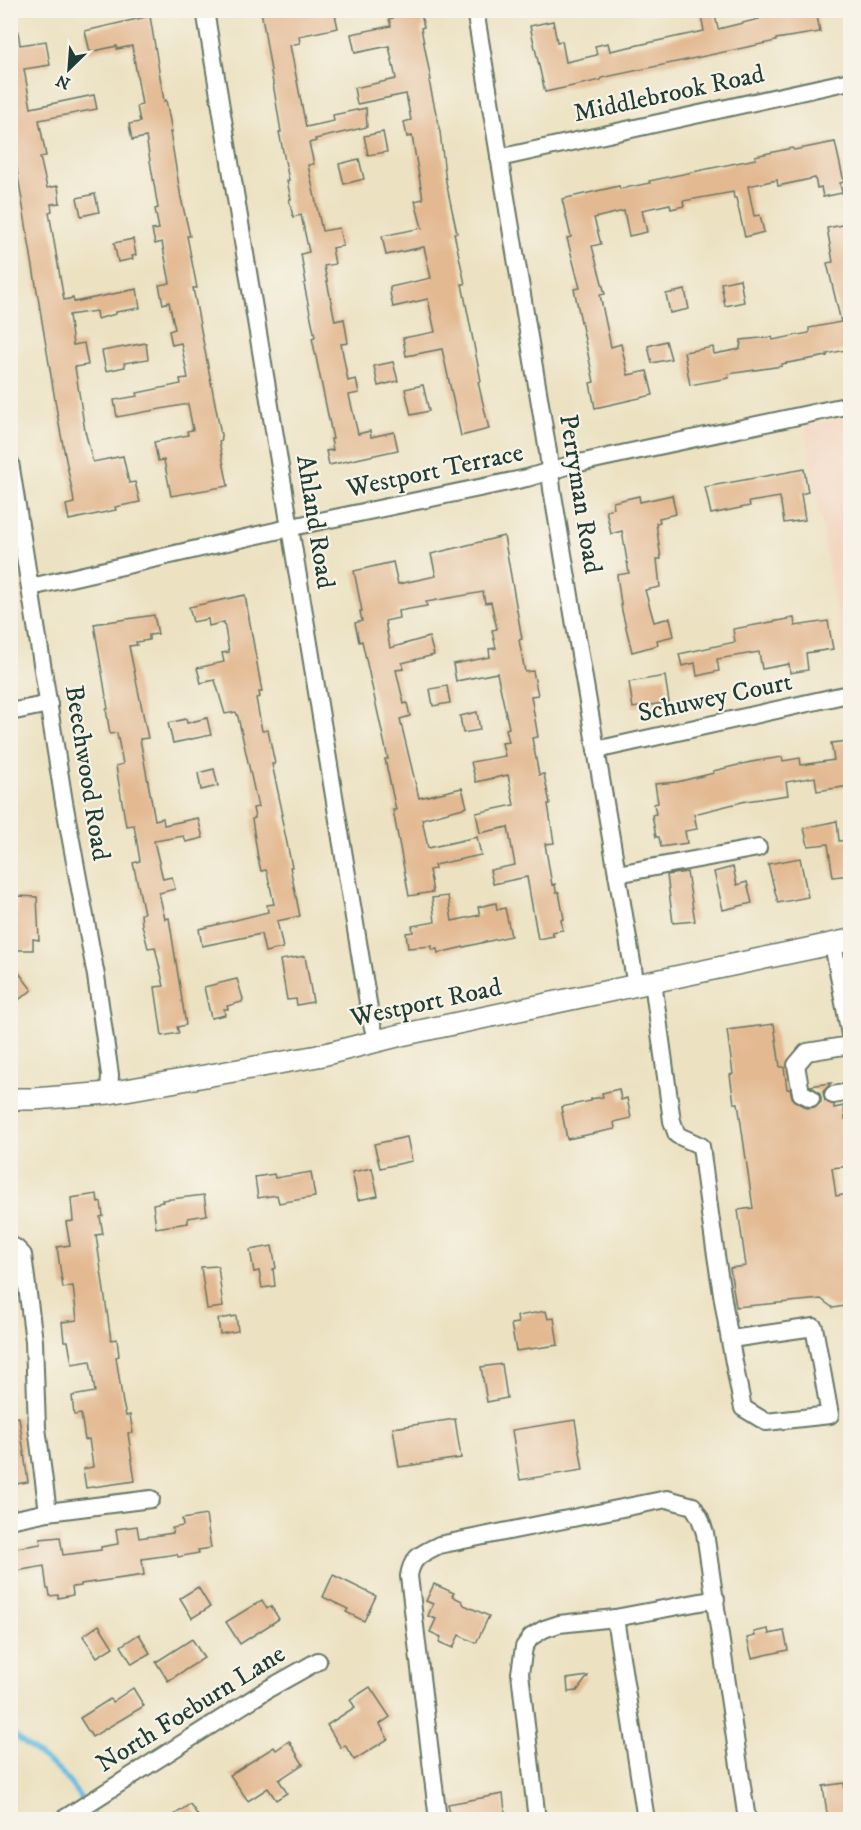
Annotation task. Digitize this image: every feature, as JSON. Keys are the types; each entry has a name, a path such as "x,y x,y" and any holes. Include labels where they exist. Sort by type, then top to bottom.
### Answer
{"main road":[{"name":"Westport Road","path":"10,1099 73,1097 318,1056 377,1041 842,942"}],"street":[{"name":"Ahland Road","path":"205,10 371,1021 377,1041"},
{"name":"Perryman Road","path":"475,10 617,874 644,984 672,1121 677,1135 702,1146 710,1219 731,1340"},
{"name":"Middlebrook Road","path":"499,158 850,81"},
{"name":"Westport Terrace","path":"31,587 291,527 516,481 550,471 850,405"},
{"name":"Beechwood Road","path":"10,462 98,988 110,1075 108,1092"},
{"name":"Schuwey Court","path":"596,750 844,695"},
{"path":"10,712 49,704"},
{"path":"617,874 758,848"},
{"path":"842,942 850,1035"},
{"path":"811,1098 801,1094 796,1065 807,1052 850,1045"},
{"path":"832,1095 850,1092"},
{"path":"10,1245 23,1255 34,1341 36,1428 48,1512"},
{"path":"814,1327 830,1415 766,1422 743,1408 731,1340 814,1327"},
{"path":"10,1520 48,1512 151,1499"},
{"path":"438,1820 409,1576 411,1564 417,1556 439,1545 667,1499 693,1506 705,1533 747,1820"},
{"path":"537,1820 520,1673 524,1647 531,1637 559,1624 615,1618 716,1599"},
{"path":"615,1618 646,1820"},
{"name":"North Foeburn Lane","path":"68,1816 267,1689 318,1661"}],"shaded area":[{"path":"850,416 850,700 805,427"}],"building":[{"path":"261,10 334,10 338,28 299,36 300,43 290,45 306,127 334,121 333,115 366,108 367,127 315,139 316,141 309,143 314,164 308,165 322,231 339,228 343,246 332,248 335,264 324,266 335,321 344,319 348,343 341,344 348,381 356,379 359,393 349,395 358,434 370,431 371,437 394,432 398,450 329,465 326,451 333,450 331,439 333,439 312,338 315,337 304,284 306,283 301,254 309,252 301,215 293,217 289,199 291,199 287,181 289,180 279,132 281,132"},
{"path":"391,10 420,10 424,27 421,28 431,80 429,81 457,233 454,233 465,284 462,284 481,381 478,382 489,429 461,436 442,349 406,356 403,338 435,332 428,299 393,307 390,293 390,287 431,278 424,247 386,255 382,236 422,228 415,201 423,199 412,136 407,137 404,122 411,120 406,94 357,104 354,88 396,79 389,46 355,53 351,34 391,26 389,19 393,18"},
{"path":"700,10 714,10 718,29 759,19 758,13 771,10 816,10 820,32 776,39 776,41 545,92 530,26 553,21 557,42 562,41 566,62 597,55 595,46 608,43 610,51 704,31"},
{"path":"150,16 164,101 166,100 172,132 170,132 181,198 190,236 187,236 197,288 193,288 222,440 219,441 228,486 171,496 164,460 158,461 154,442 188,435 187,431 193,430 188,404 117,417 114,400 181,384 180,379 188,378 181,343 172,345 169,331 175,329 169,302 163,304 159,285 170,283 162,242 155,244 152,230 159,229 155,209 158,208 146,137 132,140 129,124 140,122 137,106 142,105 132,46 117,49 117,46 90,52 85,31"},
{"path":"18,31 20,45 46,41 50,65 24,69 31,108 94,95 97,109 39,120 46,156 40,157 47,188 58,186 60,203 51,204 52,211 49,212 64,300 73,298 74,302 137,289 140,308 116,312 116,314 97,319 96,311 69,315 73,345 84,343 88,365 75,367 85,431 93,462 123,456 129,483 135,482 140,502 115,507 116,510 69,520 66,505 74,503 73,495 60,430 10,128 10,32"},
{"path":"383,132 387,152 368,155 364,136"},
{"path":"835,142 844,182 840,183 842,193 823,197 821,187 817,188 815,178 778,186 777,180 748,186 754,216 760,215 764,232 745,237 733,192 683,201 684,206 671,209 670,204 642,210 647,232 629,236 624,211 594,218 601,244 592,246 605,294 600,295 611,347 621,344 628,375 647,371 653,395 595,408 590,383 594,382 574,289 580,288 567,238 571,237 562,199 619,186 620,189 650,183 649,181 756,159 755,156 792,148 794,150"},
{"path":"359,159 364,179 344,184 339,164"},
{"path":"95,194 99,212 81,216 77,198"},
{"path":"848,224 850,236 850,349 827,354 827,356 782,364 782,366 728,374 729,378 690,385 684,352 713,347 714,354 740,349 741,340 772,337 773,340 809,333 809,328 841,322 827,263 833,262 827,228"},
{"path":"133,239 136,255 132,256 133,259 118,262 114,243"},
{"path":"740,279 744,302 725,306 721,283"},
{"path":"685,290 689,309 670,313 666,294"},
{"path":"666,341 671,359 652,363 648,346"},
{"path":"146,343 148,359 124,363 125,367 106,371 102,351"},
{"path":"393,362 398,381 378,386 374,366"},
{"path":"423,385 429,411 411,415 405,389"},
{"path":"804,469 808,492 801,494 805,520 784,523 780,497 749,502 750,506 711,514 705,487"},
{"path":"672,495 676,514 659,518 660,522 656,523 661,559 657,559 660,587 645,590 654,622 670,618 674,636 657,640 658,645 632,652 622,611 617,575 629,573 622,531 611,534 606,510 614,508 613,502 639,496 640,502"},
{"path":"504,536 522,639 519,640 525,672 533,671 538,695 531,696 538,737 532,738 539,775 544,774 550,804 548,804 554,843 545,844 552,885 555,884 556,892 559,892 564,919 561,920 563,930 552,932 554,936 538,939 527,877 493,884 490,870 515,865 508,827 480,833 476,813 514,805 508,775 476,782 471,762 505,756 502,743 509,742 506,729 509,728 497,673 456,681 453,664 490,657 489,649 496,648 492,630 497,629 491,602 485,603 483,592 426,602 427,606 398,611 399,618 385,621 390,648 429,637 434,655 402,663 404,669 396,670 404,704 407,703 410,716 400,719 419,798 462,788 467,807 422,819 428,848 477,837 481,855 434,865 435,869 429,870 433,892 409,896 393,810 396,810 385,759 388,759 362,641 359,642 355,623 362,621 360,611 362,611 354,571 393,562 398,584 436,576 431,554"},
{"path":"245,595 262,692 259,692 260,697 256,698 262,731 268,730 275,764 272,764 300,916 277,921 283,948 265,952 261,934 202,946 199,929 268,912 267,905 274,904 267,872 266,870 261,871 258,858 252,819 255,818 253,808 258,807 238,717 236,712 225,714 215,680 201,683 197,668 224,662 222,653 229,652 224,622 209,626 208,619 193,622 189,607"},
{"path":"154,615 158,634 149,635 149,640 136,642 137,645 129,646 148,738 140,739 155,820 163,818 164,825 198,818 203,838 186,842 184,836 154,841 163,879 172,877 175,889 159,893 165,919 169,918 186,1025 177,1027 179,1033 162,1036 155,987 164,986 155,947 148,948 142,925 141,914 144,913 133,863 140,861 134,825 126,826 116,766 123,764 117,733 110,734 94,624"},
{"path":"794,618 795,626 828,621 833,649 806,653 808,670 790,673 789,664 762,669 759,652 717,659 719,671 697,676 695,663 682,666 679,654 735,642 733,629"},
{"path":"665,676 669,702 633,708 629,682"},
{"path":"447,686 450,703 433,706 430,689"},
{"path":"477,712 480,730 463,733 460,716"},
{"path":"207,718 211,735 173,743 168,723 186,719 187,723"},
{"path":"850,741 850,786 817,791 815,777 786,782 788,795 746,801 694,814 697,829 685,831 687,843 661,847 659,837 656,837 652,815 656,814 654,804 658,803 655,784 677,782 714,773 713,771 782,757 783,761 800,758 801,765 834,760 831,743"},
{"path":"214,769 218,786 201,790 198,773"},
{"path":"837,821 839,841 850,840 850,875 833,877 828,844 808,846 804,828"},
{"path":"800,858 808,897 778,903 768,864"},
{"path":"733,867 737,885 747,882 752,903 723,910 714,872"},
{"path":"687,872 695,921 673,923 667,875"},
{"path":"17,896 37,897 39,940 33,939 33,950 10,950 10,913 16,914"},
{"path":"448,896 452,921 480,915 478,907 496,903 497,910 505,908 511,936 438,953 437,949 432,950 432,946 408,948 406,933 413,932 412,926 435,922 432,898"},
{"path":"305,956 313,1002 297,1005 296,999 287,1000 280,960"},
{"path":"10,961 32,990 10,1006"},
{"path":"237,979 242,1002 227,1006 228,1009 224,1009 225,1015 211,1018 204,987"},
{"path":"774,1024 780,1067 784,1067 787,1089 790,1089 793,1100 807,1108 816,1107 821,1102 821,1097 819,1092 810,1086 831,1083 823,1092 825,1101 834,1105 834,1108 844,1106 845,1119 850,1118 850,1166 832,1168 836,1196 850,1194 850,1305 833,1308 821,1299 736,1307 730,1268 746,1266 738,1210 753,1208 738,1103 734,1103 727,1030"},
{"path":"619,1089 621,1100 627,1098 631,1118 614,1122 615,1129 567,1139 561,1107 591,1101 591,1099 603,1097 602,1093"},
{"path":"407,1137 412,1161 380,1168 374,1144"},
{"path":"372,1168 378,1196 358,1200 352,1172"},
{"path":"311,1172 315,1197 279,1203 277,1195 258,1198 255,1177 274,1174 275,1178"},
{"path":"97,1194 98,1203 101,1202 103,1216 100,1217 103,1234 96,1235 111,1340 117,1339 119,1356 116,1357 123,1403 126,1416 130,1415 133,1433 128,1433 135,1481 86,1488 83,1469 93,1467 89,1439 85,1440 81,1414 74,1415 72,1396 95,1392 90,1361 72,1364 68,1341 64,1341 62,1322 77,1320 73,1286 63,1288 57,1247 70,1245 66,1222 73,1221 71,1198"},
{"path":"204,1195 207,1215 188,1218 188,1223 156,1228 153,1204 163,1202 162,1200"},
{"path":"272,1246 276,1268 273,1269 275,1286 262,1288 259,1271 254,1272 250,1250"},
{"path":"218,1266 223,1307 207,1309 201,1267"},
{"path":"546,1311 548,1319 554,1318 558,1345 516,1351 511,1324 518,1323 517,1316"},
{"path":"236,1316 238,1331 220,1334 218,1319"},
{"path":"502,1364 507,1398 487,1402 481,1367"},
{"path":"19,1417 28,1482 10,1485 10,1418"},
{"path":"455,1419 461,1458 399,1467 393,1428"},
{"path":"575,1420 583,1470 520,1480 512,1430"},
{"path":"206,1515 211,1548 178,1557 177,1554 142,1559 144,1575 81,1584 81,1586 72,1587 73,1595 58,1598 58,1595 50,1596 44,1566 10,1572 10,1549 41,1544 40,1539 60,1537 63,1555 101,1550 101,1547 118,1544 116,1529 137,1526 139,1538 173,1533 172,1528 183,1526 182,1519"},
{"path":"333,1575 376,1596 364,1621 346,1612 348,1609 323,1597"},
{"path":"434,1584 454,1593 452,1596 462,1601 464,1605 489,1616 476,1643 459,1635 453,1648 439,1642 441,1637 430,1632 436,1619 428,1616 433,1604 426,1601"},
{"path":"198,1587 210,1607 192,1618 180,1598"},
{"path":"262,1600 267,1609 271,1606 279,1619 240,1644 226,1622"},
{"path":"99,1625 113,1647 97,1657 83,1636"},
{"path":"768,1629 769,1634 784,1631 788,1650 752,1658 747,1638 755,1636 754,1632"},
{"path":"139,1634 150,1653 132,1664 121,1646"},
{"path":"192,1639 204,1658 168,1681 156,1662"},
{"path":"588,1676 577,1691 568,1692 567,1679"},
{"path":"370,1687 390,1717 380,1724 388,1739 354,1760 345,1745 341,1748 327,1725 355,1707 350,1700"},
{"path":"133,1688 144,1706 92,1737 80,1718 110,1699 112,1702"},
{"path":"289,1741 303,1764 279,1780 287,1793 276,1800 268,1788 248,1801 230,1775 274,1747 276,1750"},
{"path":"844,1783 848,1820 828,1820 823,1786"},
{"path":"503,1794 506,1820 451,1820 448,1804"},
{"path":"190,1804 201,1820 167,1820"}],"waterway":[{"path":"10,1732 63,1774 97,1820"}]}
